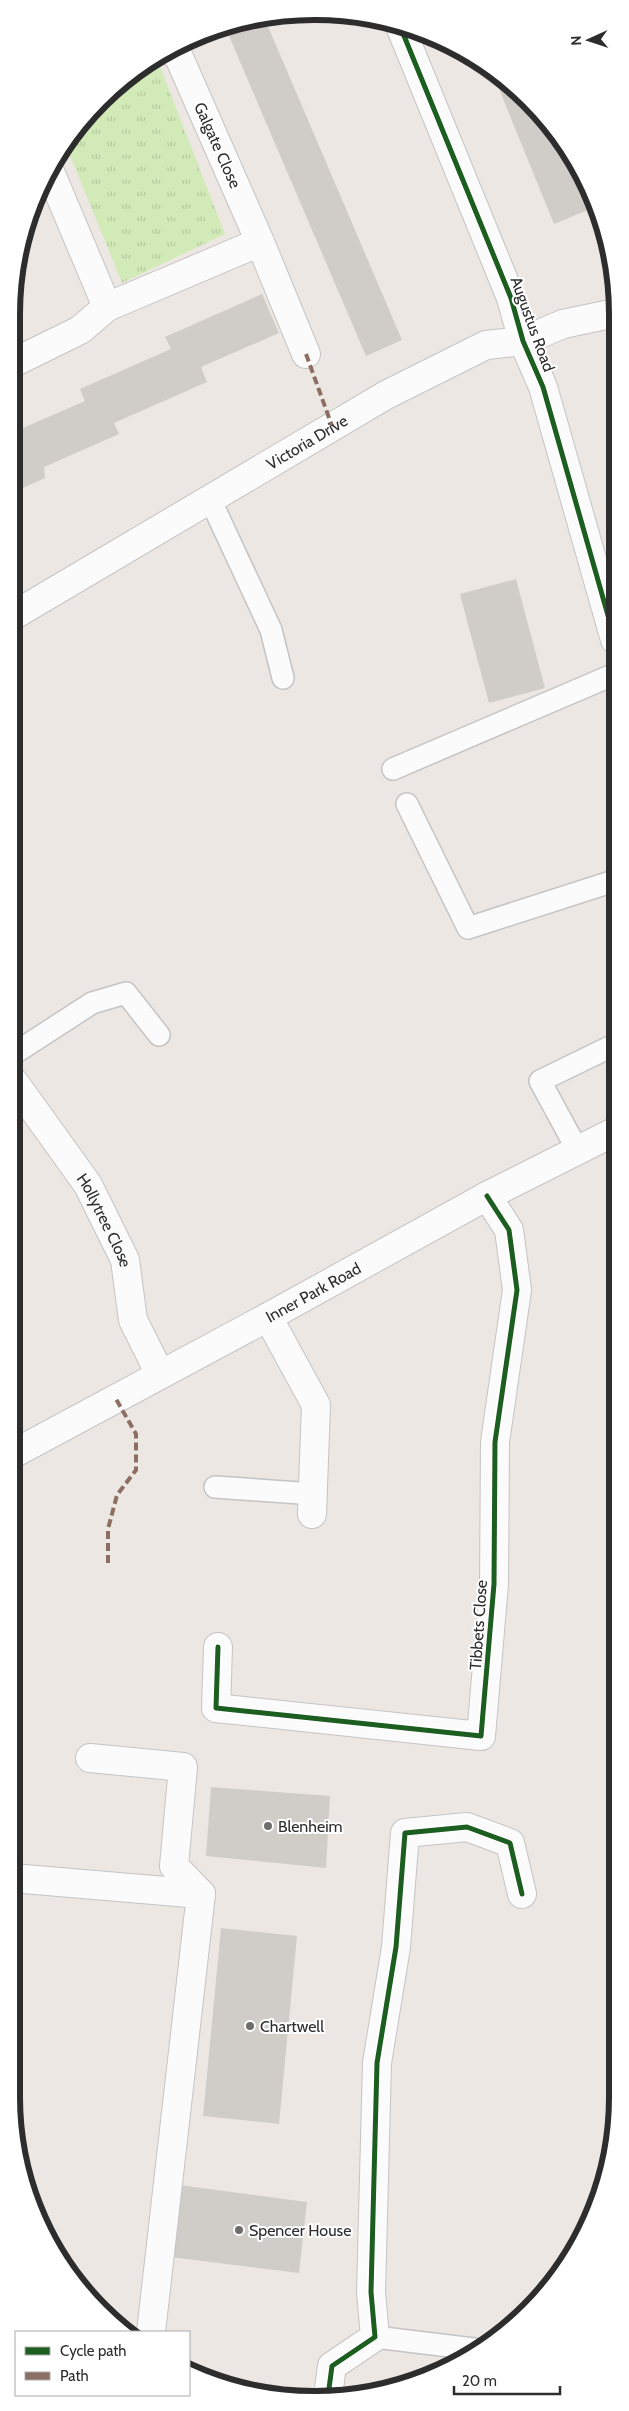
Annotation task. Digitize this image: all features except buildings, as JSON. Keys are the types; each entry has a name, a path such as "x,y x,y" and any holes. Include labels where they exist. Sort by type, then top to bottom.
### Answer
{"street":[{"name":"Augustus Road","path":"403,34 511,298 523,341 543,387 609,619"},
{"name":"Galgate Close","path":"176,54 260,242 306,354"},
{"path":"53,179 107,306"},
{"path":"20,360 80,330 107,306 260,242"},
{"name":"Victoria Drive","path":"20,612 386,395 486,345 523,341 563,324 609,314"},
{"name":"Hollytree Close","path":"20,1090 88,1185 125,1260 133,1320 160,1374"},
{"name":"Inner Park Road","path":"20,1450 268,1317 487,1196 609,1135"},
{"name":"Tibbets Close","path":"218,1647 216,1708 481,1736 494,1584 495,1442 517,1290 510,1230 487,1196"},
{"path":"268,1317 316,1405 313,1504"},
{"path":"90,1758 183,1767 174,1866 200,1894 151,2331"},
{"path":"329,2390 332,2366 375,2337 371,2292 377,2063 396,1948 404,1833 467,1826 510,1843 522,1894"},
{"path":"20,1879 200,1894"}],"lane":[{"path":"210,498 271,630 283,678"},
{"path":"393,769 609,676"},
{"path":"407,804 468,928 609,883"},
{"path":"20,1049 92,1003 126,993 159,1035"},
{"path":"578,1151 540,1082 609,1048"},
{"path":"216,1487 313,1504"},
{"path":"375,2337 468,2348"}],"green space":[{"path":"159,64 225,234 122,283 69,153 106,106 135,81"}],"marked path":[{"path":"306,354 332,426"},
{"path":"108,1563 108,1529 117,1495 136,1470 136,1434 116,1399"}],"cycle path":[{"path":"403,34 511,298 523,341 543,387 609,619"},
{"path":"218,1647 216,1708 481,1736 494,1584 495,1442 517,1290 509,1230 487,1196"},
{"path":"329,2390 332,2366 375,2337 371,2292 377,2063 396,1947 405,1833 467,1827 510,1843 522,1894"}],"place":[{"name":"Blenheim","path":"268,1826"},
{"name":"Chartwell","path":"250,2026"},
{"name":"Spencer House","path":"239,2230"}]}
